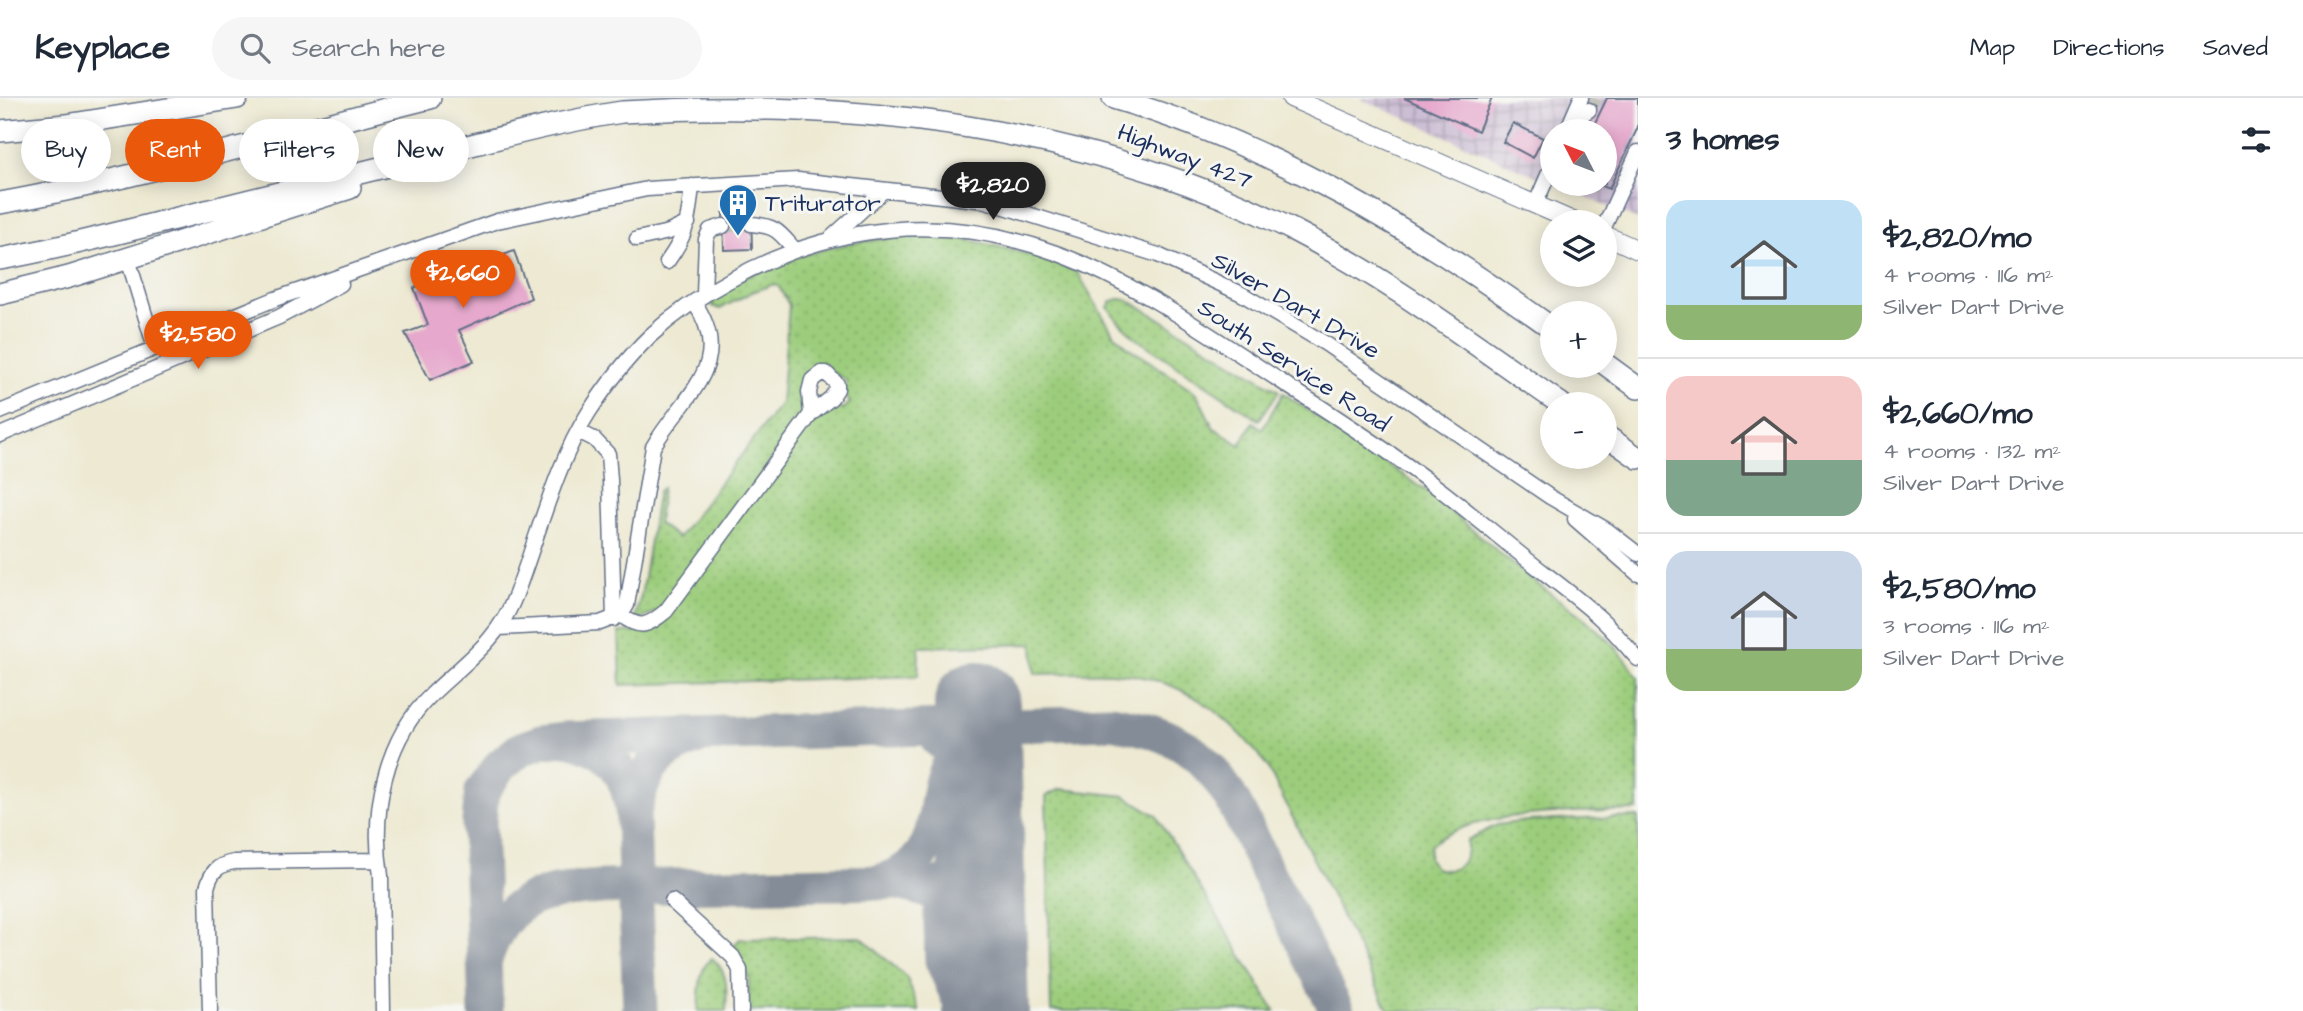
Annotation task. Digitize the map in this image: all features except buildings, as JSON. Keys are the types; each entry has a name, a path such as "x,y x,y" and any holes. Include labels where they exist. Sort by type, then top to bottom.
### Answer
{"highway":[{"path":"0,131 66,125 237,98"},
{"path":"0,203 58,193 430,98"},
{"name":"Highway 427","path":"1113,98 1223,138 1329,187 1437,250 1540,320"},
{"name":"Highway 427","path":"0,259 595,117 713,104 778,102 849,105 960,117 1051,136 1168,174 1300,233 1425,310 1544,392"},
{"path":"0,294 128,259 504,137"},
{"path":"1617,373 1638,388"},
{"path":"1617,443 1638,458"}],"main road":[{"path":"1291,98 1547,210"},
{"path":"1617,240 1638,250"}],"street":[{"path":"1574,119 1585,104"},
{"path":"1612,210 1638,152"},
{"name":"Silver Dart Drive","path":"0,412 275,299 497,221 647,189 797,180 986,201 1158,255 1242,294 1326,344 1550,497 1608,530 1638,554"},
{"path":"667,262 682,241 688,223 692,186"},
{"name":"South Service Road","path":"830,239 884,190"},
{"path":"1535,205 1540,194"},
{"path":"863,208 856,223 868,231"},
{"path":"637,239 669,232 688,223"},
{"path":"751,224 768,225 778,231 795,250"},
{"path":"499,628 600,623 617,617 627,605 653,447 663,428 704,374 709,352 709,333 699,298 706,239 710,230 723,226"},
{"name":"South Service Road","path":"383,1011 381,876 378,860 380,815 384,779 395,745 409,720 428,698 478,654 499,628 514,600 567,452 588,413 621,368 651,335 699,298 763,262 830,239 868,231 934,228 996,235 1058,254 1117,281 1310,400 1441,490 1602,620 1638,659"},
{"path":"128,259 155,348"},
{"name":"Silver Dart Drive","path":"0,436 279,317 375,265"},
{"path":"617,617 639,625 647,624 666,611 811,414"},
{"path":"578,431 594,439 608,454 617,617"},
{"name":"Silver Dart Drive","path":"1550,497 1638,574"},
{"path":"210,1011 207,888 215,869 234,862 378,860"},
{"path":"672,901 733,957 740,970 741,1011"}],"shaded area":[{"path":"1359,98 1638,98 1638,220 1583,196 1617,196 1617,119 1540,119 1540,178"}],"green space":[{"path":"906,237 970,240 1040,257 1077,272 1113,333 1128,347 1197,394 1213,427 1240,445 1253,422 1262,429 1283,393 1428,492 1528,577 1584,618 1614,645 1638,677 1638,810 1529,815 1472,825 1448,834 1430,846 1429,858 1435,868 1455,868 1464,860 1467,840 1497,825 1527,821 1638,817 1638,1011 1389,1011 1267,766 1219,714 1180,690 1159,681 1111,673 1035,674 1033,644 919,647 918,676 621,685 619,632 634,632 654,624 808,423 831,405 843,409 850,403 843,391 847,381 829,370 806,380 803,410 790,434 665,608 639,620 635,616 641,596 658,491 662,488 658,523 678,538 781,403 789,305 779,287 774,284 752,292 720,309 712,306 715,297 755,272 806,254 858,242"},
{"path":"1119,299 1137,305 1279,391 1259,420 1137,339 1108,307 1112,301"},
{"path":"1061,789 1125,796 1156,815 1275,1011 1051,1011 1046,796"},
{"path":"861,937 907,978 919,1011 748,1011 749,978 733,946 740,939"},
{"path":"712,958 722,969 724,976 726,1011 698,1011 702,975"}],"taxiway":[{"path":"486,1011 479,823 482,791 501,765 521,749 541,742 564,739 1111,722 1163,735 1191,751 1216,776 1236,807 1337,1011"},
{"path":"877,883 899,874 920,856 930,838 943,778 952,759 970,741 999,727"},
{"path":"640,1011 633,818 641,789 652,767 671,750 698,737"},
{"path":"571,740 598,750 617,767 628,790 633,818"},
{"path":"938,740 963,760 980,791"},
{"path":"485,960 492,941 508,916 523,904 546,894 621,887 892,882 931,893 956,910 973,937 985,975"},
{"path":"940,884 942,960 964,1011"}],"runway":[{"path":"977,704 986,1011"}],"tunnel":[{"path":"1589,110 1594,98"},
{"path":"723,226 751,224"}],"place":[{"name":"Triturator","path":"738,237"}]}
